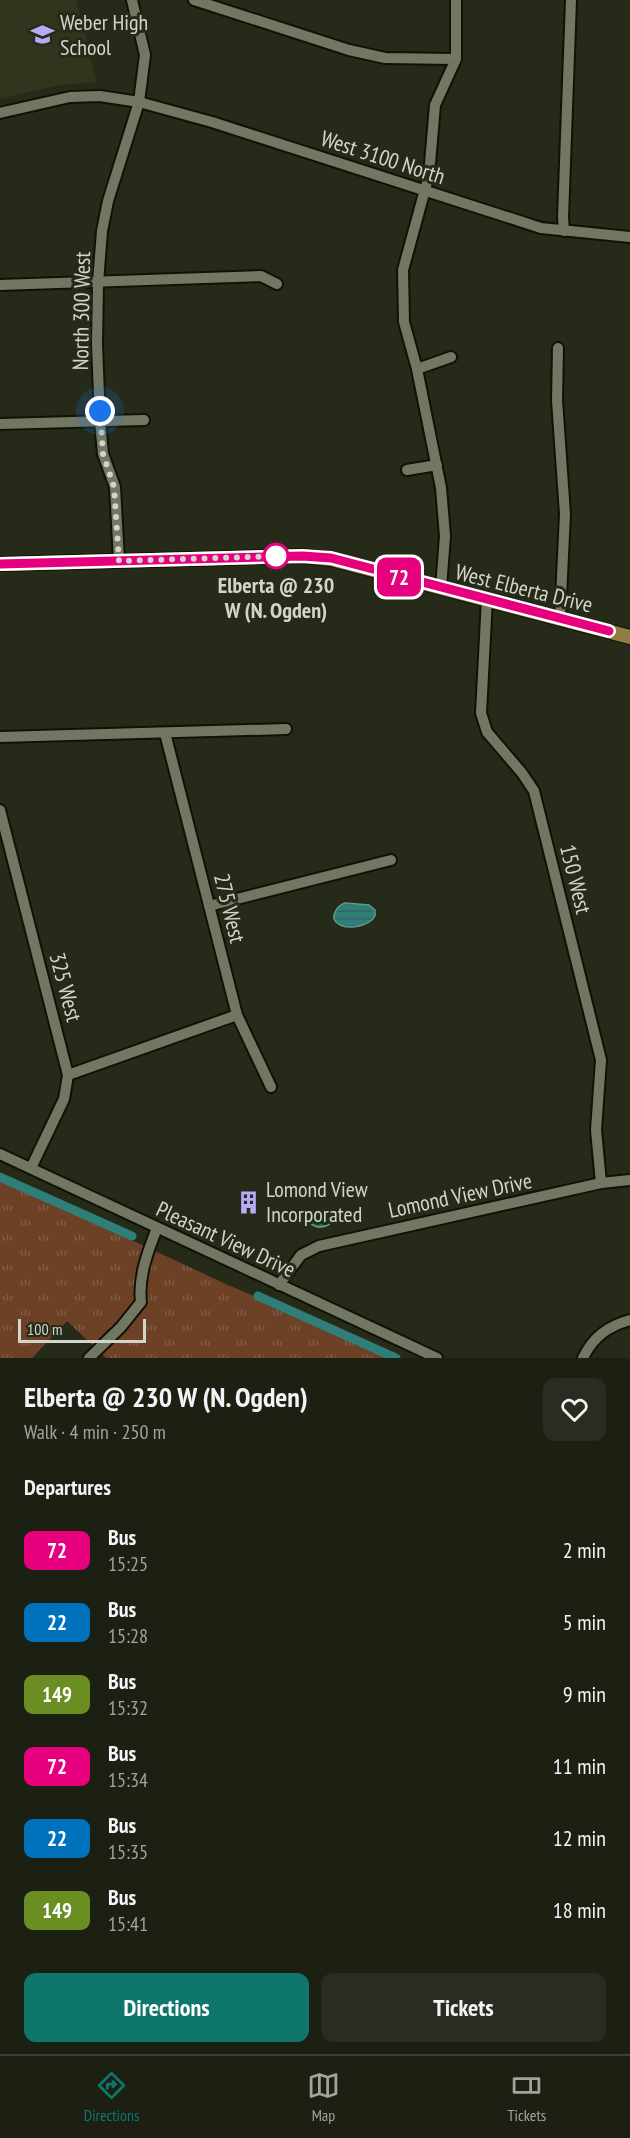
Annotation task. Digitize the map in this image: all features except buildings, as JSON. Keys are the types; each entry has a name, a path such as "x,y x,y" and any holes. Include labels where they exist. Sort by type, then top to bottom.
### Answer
{"main road":[{"name":"West Elberta Drive","path":"0,564 302,556 331,558 630,637"}],"street":[{"name":"North 300 West","path":"119,561 114,487 103,454 100,421 97,344 98,282 102,231 108,201 139,102 145,55 132,0"},
{"path":"194,0 349,50 385,58 456,59"},
{"path":"441,588 445,536 441,489 417,369 404,321 403,270 429,174 435,105 456,59 456,0"},
{"path":"564,231 571,0"},
{"name":"West 3100 North","path":"0,113 70,97 100,96 139,102 212,122 541,228 630,237"},
{"path":"0,285 261,276 277,284"},
{"path":"558,348 557,400 566,514 560,618"},
{"path":"417,369 451,357"},
{"path":"0,424 144,420"},
{"path":"406,471 437,465"},
{"name":"150 West","path":"487,599 482,713 487,732 522,773 534,791 601,1060 596,1130 601,1183"},
{"path":"0,737 286,729"},
{"name":"275 West","path":"165,733 237,1015 271,1087"},
{"name":"325 West","path":"0,810 68,1075 64,1099 30,1168"},
{"path":"209,906 391,860"},
{"path":"68,1075 237,1015"},
{"name":"Pleasant View Drive","path":"0,1154 437,1358"},
{"name":"Lomond View Drive","path":"279,1285 301,1255 319,1246 601,1183 630,1180"},
{"path":"89,1358 121,1327 141,1302 140,1293 146,1257 157,1228"},
{"path":"583,1358 589,1347 607,1328 630,1320"}],"shaded area":[{"name":"Weber High School","path":"0,0 76,0 97,82 59,85 0,99"}],"green space":[{"path":"0,1179 228,1285 399,1358 106,1358 67,1321 32,1358 0,1358"}],"water":[{"path":"345,903 369,905 375,910 375,916 362,925 351,927 340,925 334,920 334,914 337,908"},
{"path":"327,1210 330,1224 318,1227 307,1221 308,1215 319,1214"}],"waterway":[{"path":"0,1177 132,1236"},
{"path":"258,1296 396,1358"}],"bus line":[{"name":"72","path":"0,564 302,556 331,558 609,631"}],"place":[{"name":"Weber High School","path":"42,35"},
{"name":"Elberta @ 230 W (N. Ogden)","path":"276,556"},
{"name":"Lomond View Incorporated","path":"248,1202"}],"route":[{"path":"100,411 103,454 114,487 119,561 282,556 276,556"}]}
